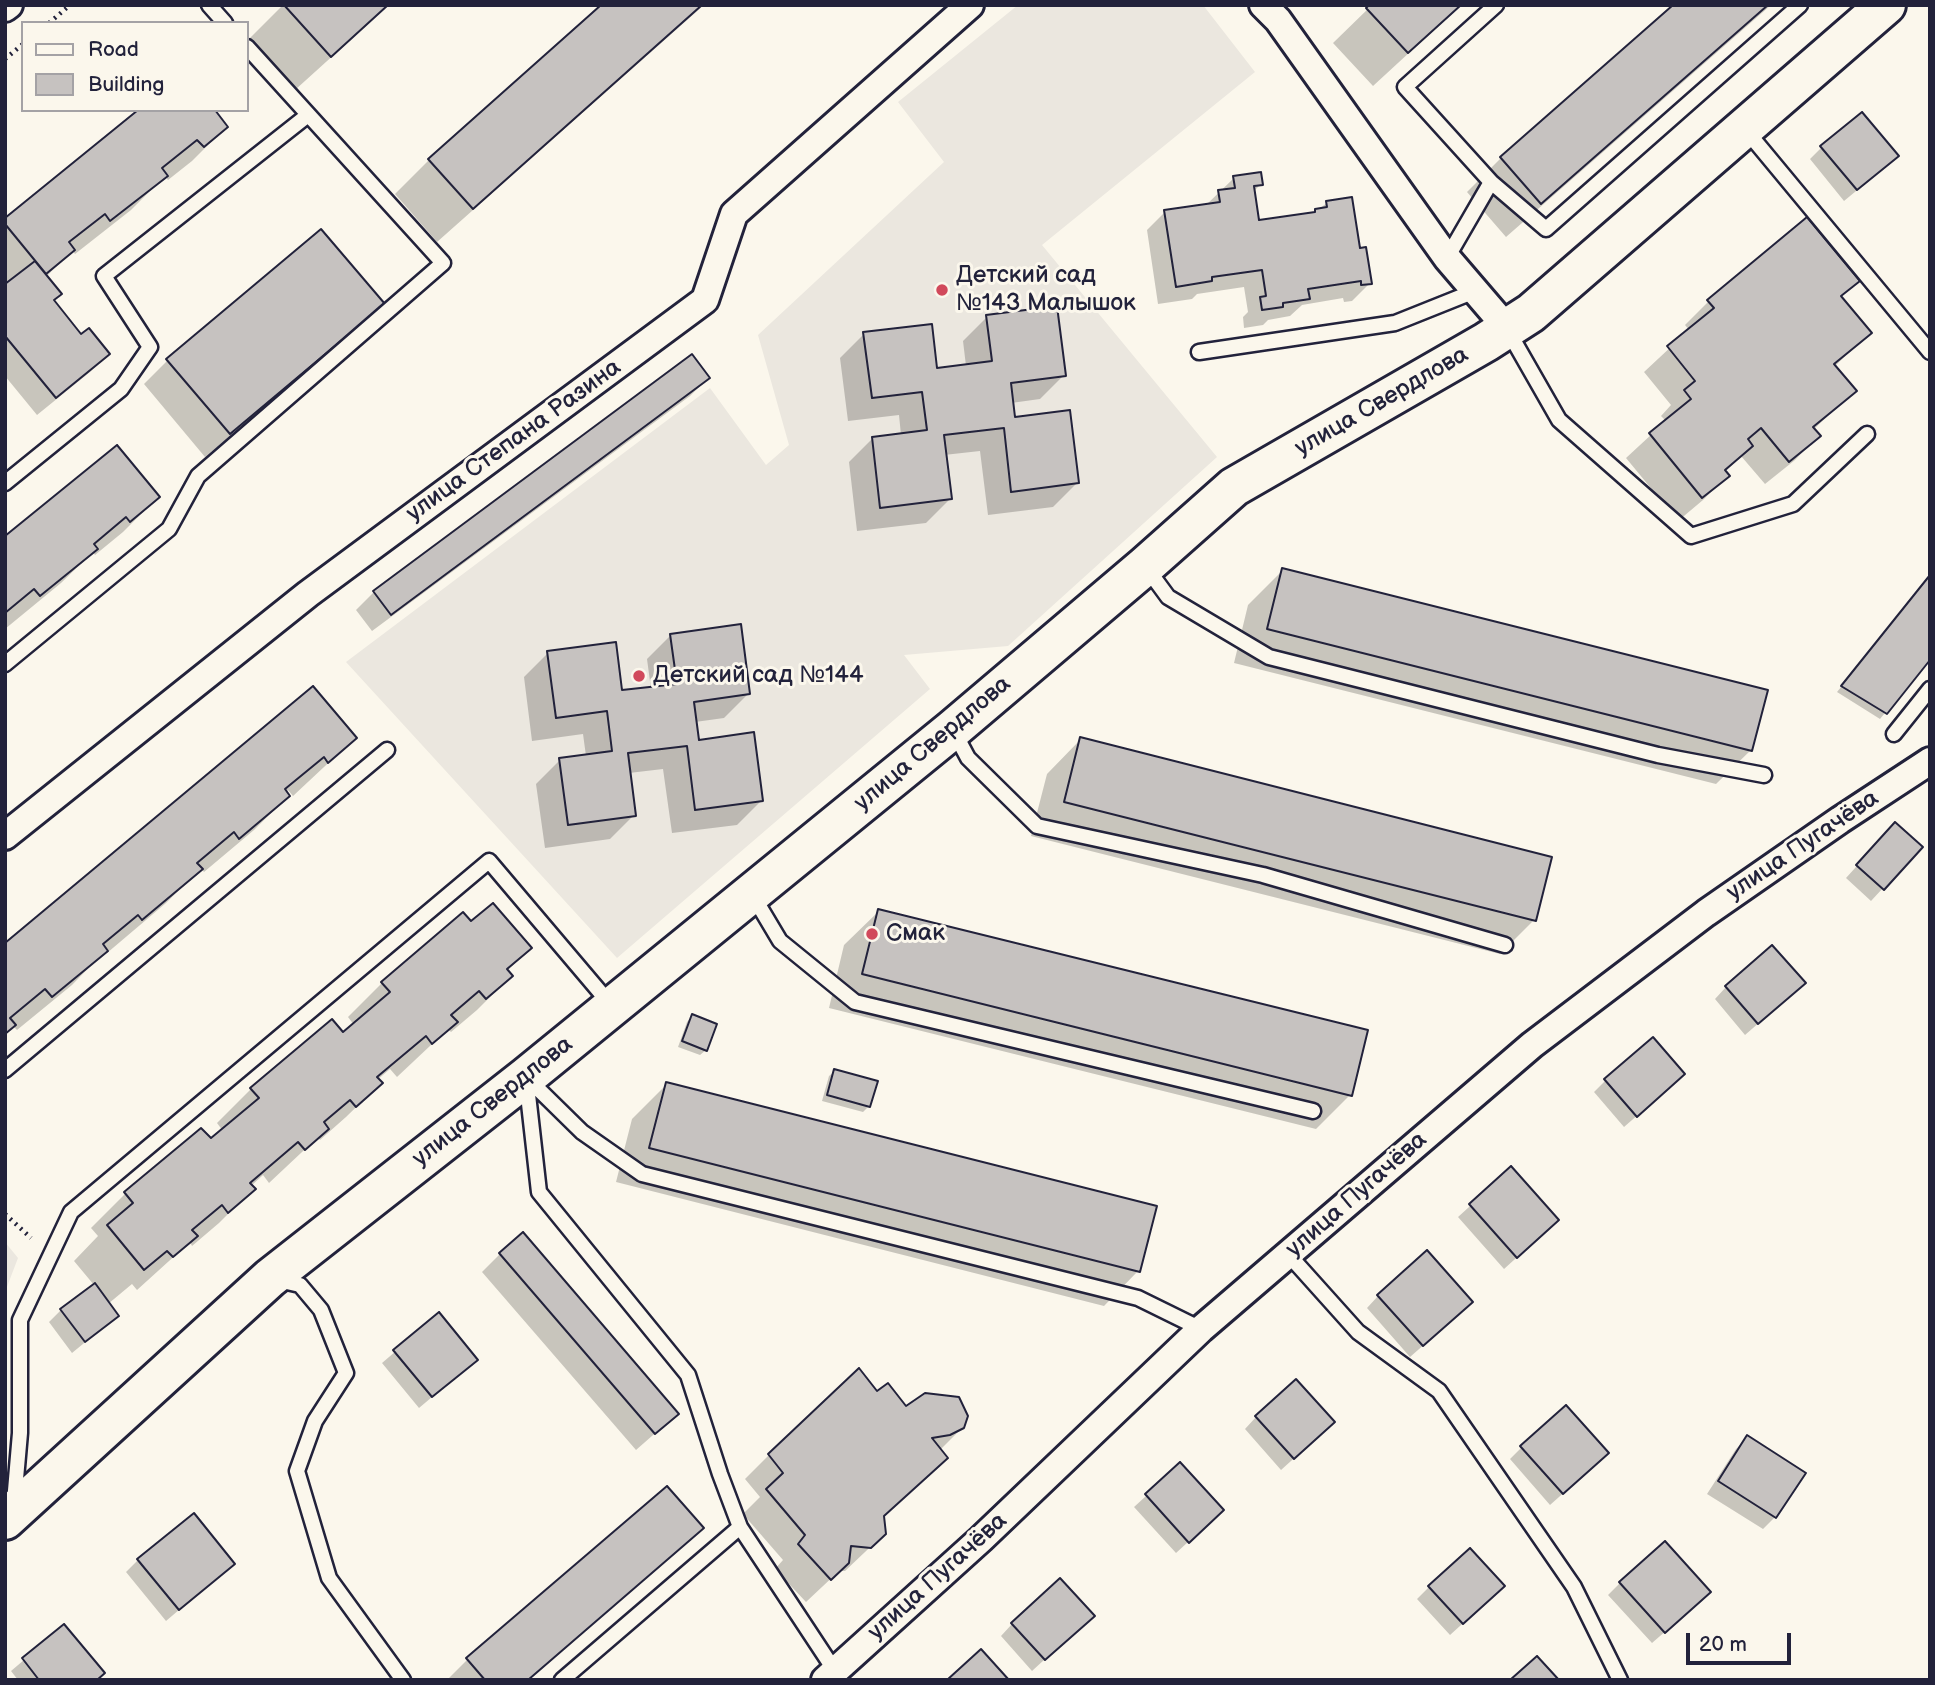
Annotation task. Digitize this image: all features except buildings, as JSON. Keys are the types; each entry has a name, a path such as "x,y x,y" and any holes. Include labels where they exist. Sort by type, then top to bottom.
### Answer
{"street":[{"name":"улица Степана Разина","path":"5,836 308,594 705,300 734,214 970,5"},
{"path":"1263,5 1278,20 1447,258 1507,328"},
{"name":"улица Свердлова","path":"9,1516 270,1278 526,1077 953,729 1234,487 1531,313 1886,5"},
{"name":"улица Пугачёва","path":"830,1675 981,1539 1200,1329 1532,1045 1706,914 1930,761"}],"lane":[{"path":"209,5 223,21"},
{"path":"1496,5 1405,87 1491,182 1546,229 1800,5"},
{"path":"5,664 169,529 198,476 443,263 248,48"},
{"path":"5,483 121,389 150,347 103,276 308,116"},
{"path":"1744,128 1930,352"},
{"path":"1447,258 1491,182"},
{"path":"1199,352 1395,323 1475,291"},
{"path":"1507,328 1559,420 1691,536 1793,505 1867,434"},
{"path":"1145,566 1168,597 1269,657 1658,755 1763,775"},
{"path":"1894,734 1930,689"},
{"path":"953,729 968,758 1037,827 1263,875 1504,945"},
{"path":"5,1070 387,750"},
{"path":"9,1516 20,1433 20,1320 71,1212 489,861 612,1006"},
{"path":"752,892 780,941 855,1002 1313,1111"},
{"path":"526,1077 582,1132 642,1174 1138,1297 1200,1329"},
{"path":"526,1077 539,1192 688,1375 740,1527 830,1675"},
{"path":"1288,1254 1358,1332 1439,1391 1574,1587 1620,1680"},
{"path":"270,1278 300,1285 321,1310 346,1373 315,1421 297,1471 329,1578 403,1680"},
{"path":"562,1680 740,1527"}],"path":[{"path":"51,21 70,5"},
{"path":"5,58 21,46"},
{"path":"5,1214 50,1255"}],"shaded area":[{"path":"1018,5 1203,5 1255,72 1042,245 1217,457 1008,646 904,655 930,689 617,958 346,662 710,388 766,465 789,445 758,335 944,162 898,102"},
{"path":"5,1242 18,1258 5,1292"}],"place":[{"name":"Детский сад №143 Малышок","path":"942,290"},
{"name":"Детский сад №144","path":"639,676"},
{"name":"Смак","path":"872,934"}]}
